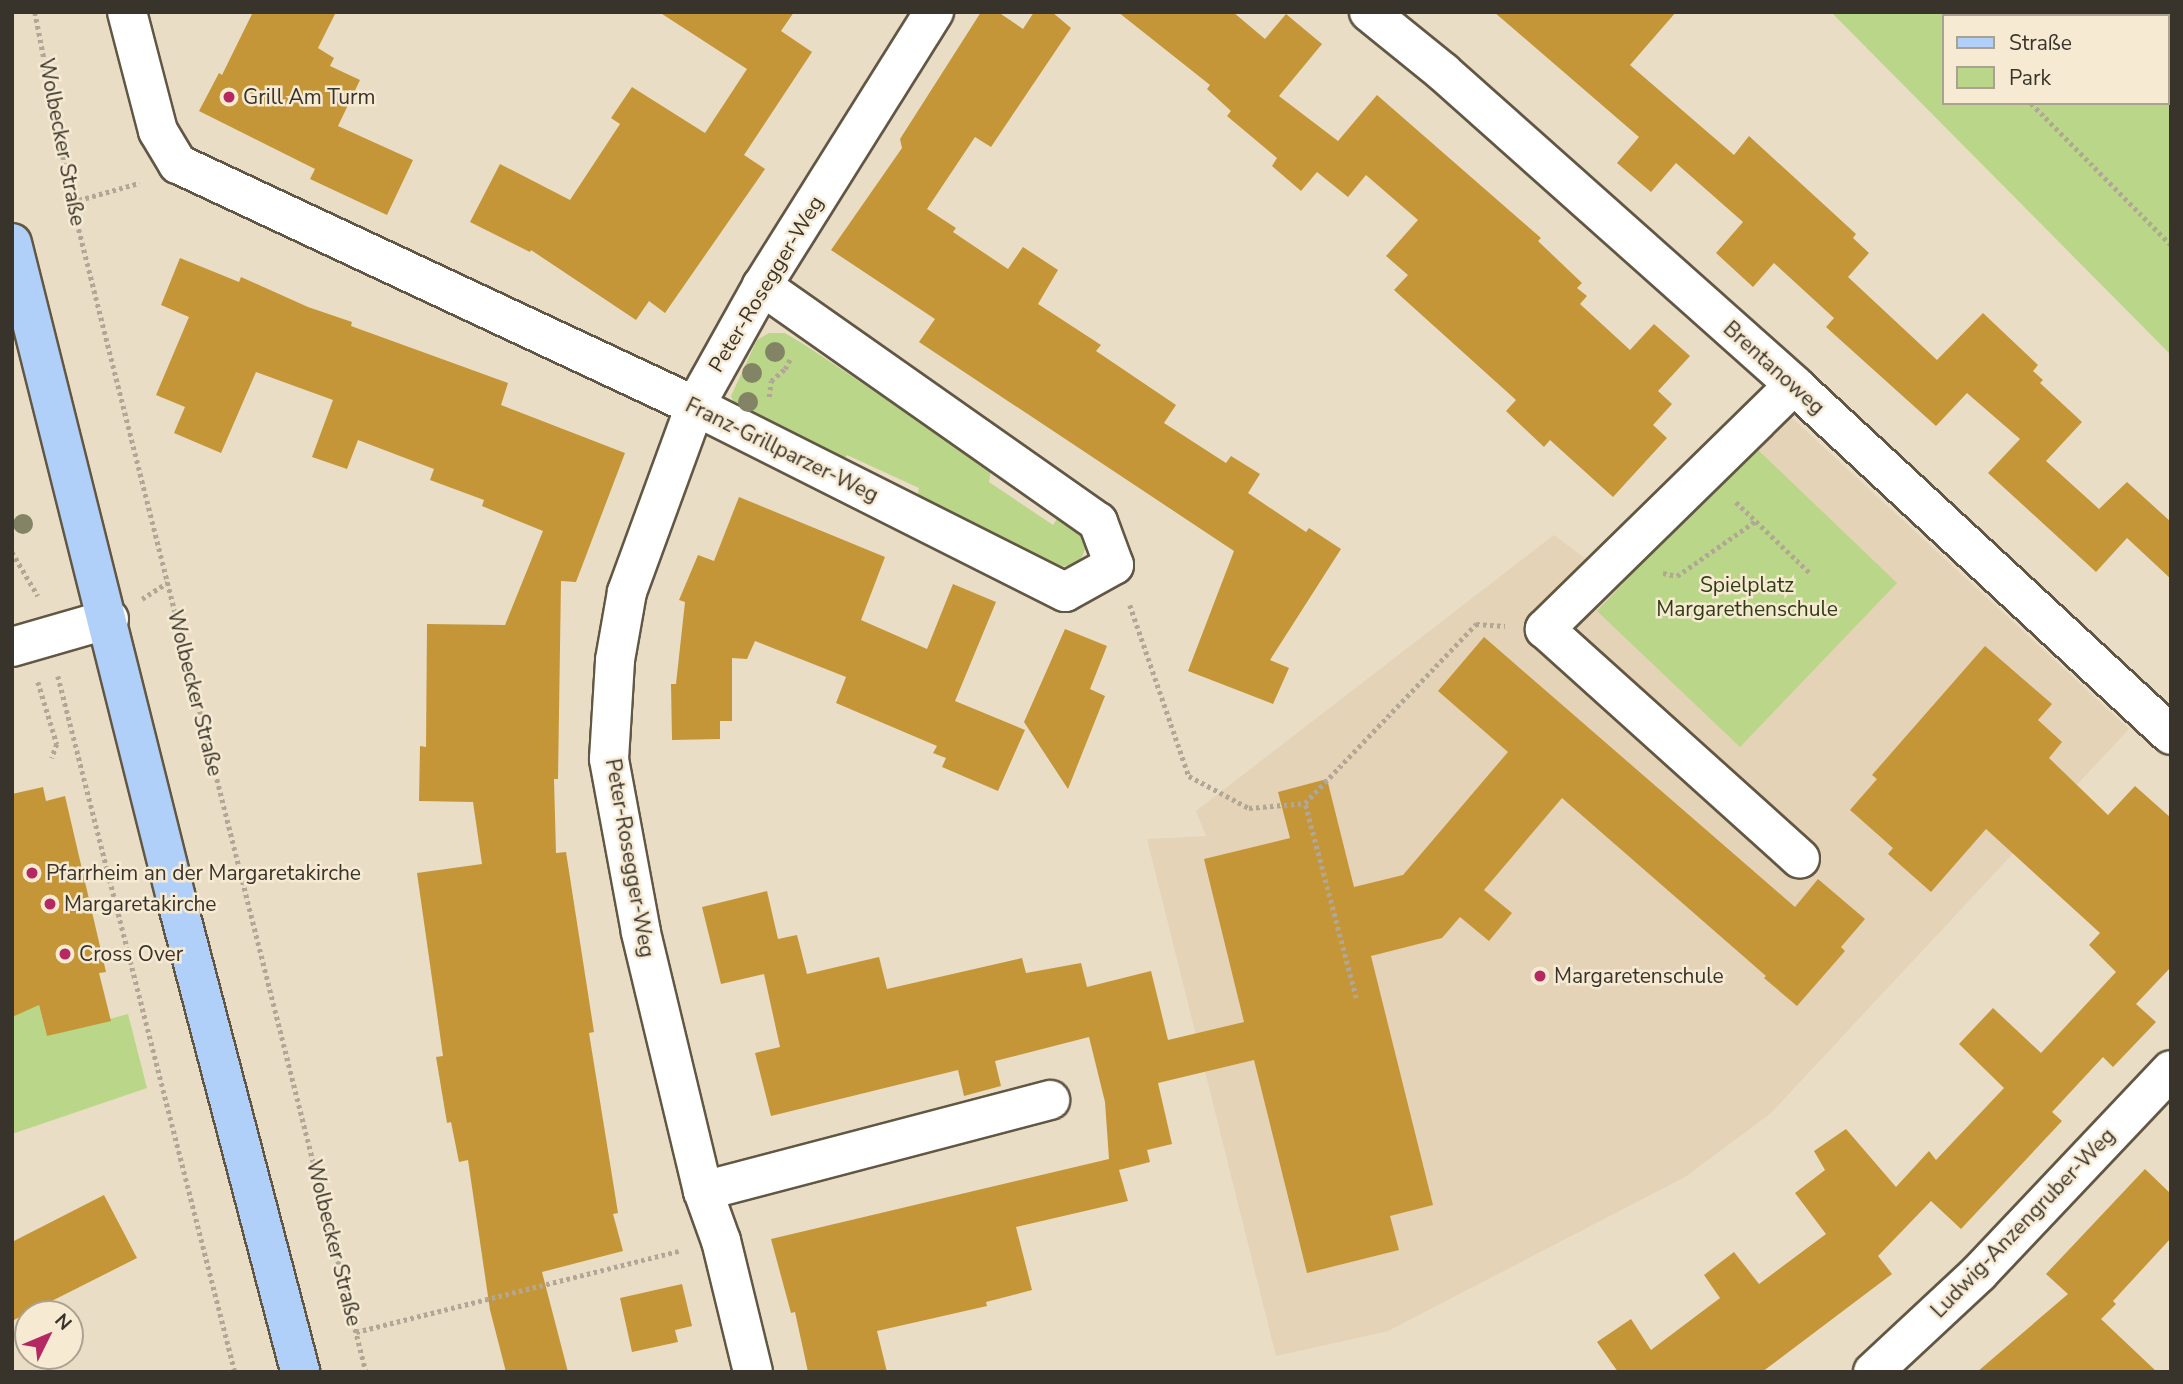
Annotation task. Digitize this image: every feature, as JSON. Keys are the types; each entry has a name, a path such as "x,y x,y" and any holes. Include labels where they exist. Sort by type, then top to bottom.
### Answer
{"main road":[{"path":"12,243 109,619 176,898 300,1372"}],"street":[{"path":"127,12 158,131 178,164"},
{"name":"Peter-Rosegger-Weg","path":"752,1372 721,1241 703,1191 641,932 609,759 615,660 627,592 695,406 762,286 934,12"},
{"name":"Brentanoweg","path":"1369,12 1443,72 1794,385 2171,735"},
{"name":"Franz-Grillparzer-Weg","path":"178,164 695,406 1065,592 1114,565"},
{"path":"762,286 1098,522 1114,565"},
{"path":"1794,385 1545,629 1800,859"},
{"path":"23,640 109,619"},
{"name":"Ludwig-Anzengruber-Weg","path":"1873,1372 1979,1273 2171,1070"},
{"path":"703,1191 1050,1100"}],"path":[{"name":"Wolbecker Straße","path":"35,12 72,202 366,1372"},
{"path":"2033,105 2171,245"},
{"path":"72,202 130,187 178,164"},
{"path":"755,436 768,400 771,381 785,369 810,319"},
{"path":"1704,473 1757,520 1810,573"},
{"path":"1613,562 1677,576 1757,520"},
{"path":"12,552 15,561 36,590 23,640 235,1372"},
{"path":"1114,565 1189,776 1249,808 1306,803 1476,624 1545,629"},
{"path":"23,640 57,744 52,758"},
{"path":"1306,803 1356,998"},
{"path":"356,1332 721,1241"}],"shaded area":[{"name":"Margaretenschule","path":"1765,393 2129,729 1771,1113 1685,1177 1388,1331 1276,1356 1147,839 1206,836 1196,811 1554,535 1587,560"}],"green space":[{"path":"1831,12 2171,12 2171,355"},
{"path":"769,333 785,333 808,347 991,469 989,482 1053,525 1060,514 1079,527 1088,541 1082,557 1074,565 1062,566 917,499 919,488 847,455 839,466 740,418 731,396 757,340"},
{"name":"Spielplatz Margarethenschule","path":"1754,446 1897,583 1740,747 1597,611"},
{"path":"38,1002 47,1036 128,1014 147,1088 12,1134 12,1017"}],"building":[{"path":"253,12 336,12 318,48 334,58 330,66 360,80 338,126 413,160 387,215 310,179 315,169 199,111 219,73 222,75"},
{"path":"659,12 794,12 781,31 812,52 744,155 765,169 665,313 649,301 636,320 531,250 530,252 470,222 500,164 570,200 620,124 611,118 632,87 705,133 747,69"},
{"path":"981,12 998,12 1023,29 1034,12 1052,12 1071,28 991,147 975,137 927,209 956,228 953,232 1008,269 1023,247 1058,270 1038,304 1101,345 1096,351 1176,405 1164,423 1226,463 1231,456 1260,474 1248,493 1306,532 1309,528 1341,549 1270,660 1289,668 1273,704 1188,671 1234,551 919,342 935,319 831,250 902,148 900,139"},
{"path":"1118,12 1233,12 1265,39 1286,14 1322,44 1279,96 1338,141 1377,95 1541,238 1538,241 1582,283 1577,288 1587,296 1580,304 1630,350 1654,324 1690,356 1658,391 1672,404 1653,425 1667,438 1613,497 1550,440 1544,447 1506,411 1516,400 1394,290 1408,275 1386,256 1418,220 1366,175 1348,197 1317,172 1301,191 1272,166 1277,158 1227,116 1231,111 1207,89 1210,85"},
{"path":"1494,12 1676,12 1630,65 1734,155 1749,136 1856,234 1853,238 1869,253 1848,277 1937,360 1983,313 2038,365 2033,371 2043,380 2040,383 2082,422 2046,461 2099,509 2127,482 2171,522 2171,579 2127,538 2096,572 1988,473 2020,439 1967,393 1936,426 1826,327 1834,318 1774,263 1753,287 1716,253 1743,222 1676,163 1651,192 1617,163 1639,137"},
{"path":"180,258 239,282 241,277 308,307 352,322 351,326 508,383 501,405 625,453 576,582 561,581 558,779 554,779 556,853 566,852 594,1032 589,1033 618,1213 613,1214 623,1251 542,1272 568,1372 506,1372 490,1310 468,1160 459,1162 451,1122 447,1123 436,1057 443,1056 417,873 482,864 473,802 419,801 420,746 426,747 427,624 505,625 543,531 482,506 484,500 430,480 434,469 358,440 347,469 312,457 333,400 256,372 221,453 174,433 185,407 156,395 189,317 161,305"},
{"path":"739,497 885,557 861,620 927,649 953,584 996,602 955,701 1025,730 998,791 942,767 946,758 933,753 937,746 836,703 846,677 755,641 747,659 732,658 732,721 720,721 720,739 672,740 671,684 676,684 685,602 679,600 698,555 714,561"},
{"path":"1065,629 1107,646 1090,689 1105,696 1068,789 1024,722"},
{"path":"1484,637 1795,907 1818,879 1865,919 1841,947 1845,951 1797,1006 1562,798 1484,890 1512,913 1489,941 1460,917 1442,938 1371,956 1433,1205 1390,1216 1399,1250 1307,1273 1254,1060 1158,1083 1172,1144 1147,1150 1150,1162 1119,1170 1128,1201 1016,1227 1032,1290 986,1302 987,1306 877,1331 887,1372 808,1372 795,1312 791,1313 771,1239 1109,1159 1105,1102 1089,1037 995,1061 1001,1086 964,1096 958,1070 771,1116 755,1053 780,1047 764,974 721,984 702,907 767,891 778,939 797,935 807,974 879,957 887,989 1022,958 1026,973 1081,963 1087,987 1151,971 1168,1040 1244,1022 1204,859 1290,838 1278,792 1327,779 1354,887 1403,875 1508,752 1438,691"},
{"path":"1985,646 2052,704 2038,720 2062,742 2049,758 2108,815 2135,786 2171,818 2171,967 2136,1004 2156,1022 2113,1067 2103,1057 2052,1112 2062,1121 1961,1229 1931,1201 1878,1256 1892,1274 1762,1372 1618,1372 1597,1342 1631,1319 1651,1350 1720,1298 1704,1275 1734,1252 1759,1284 1826,1234 1795,1193 1825,1170 1814,1151 1846,1129 1896,1187 1929,1151 1936,1160 2004,1088 1959,1044 1993,1008 2041,1053 2116,972 2089,945 2100,933 1986,829 1931,892 1888,854 1893,848 1850,810 1877,779 1872,775"},
{"name":"Margaretakirche","path":"43,787 46,801 65,796 106,972 99,973 111,1021 47,1036 39,1005 12,1017 12,794"},
{"path":"2145,1169 2171,1194 2171,1238 2113,1301 2116,1304 2101,1319 2157,1372 1977,1372 2068,1294 2046,1274"},
{"path":"104,1195 137,1258 54,1300 14,1300 12,1321 12,1242"},
{"path":"682,1284 692,1326 675,1330 678,1342 632,1352 620,1298"}],"place":[{"name":"Grill Am Turm","path":"229,97"},
{"name":"Pfarrheim an der Margaretakirche","path":"32,873"},
{"name":"Margaretakirche","path":"50,904"},
{"name":"Cross Over","path":"65,954"},
{"name":"Margaretenschule","path":"1540,976"}]}
